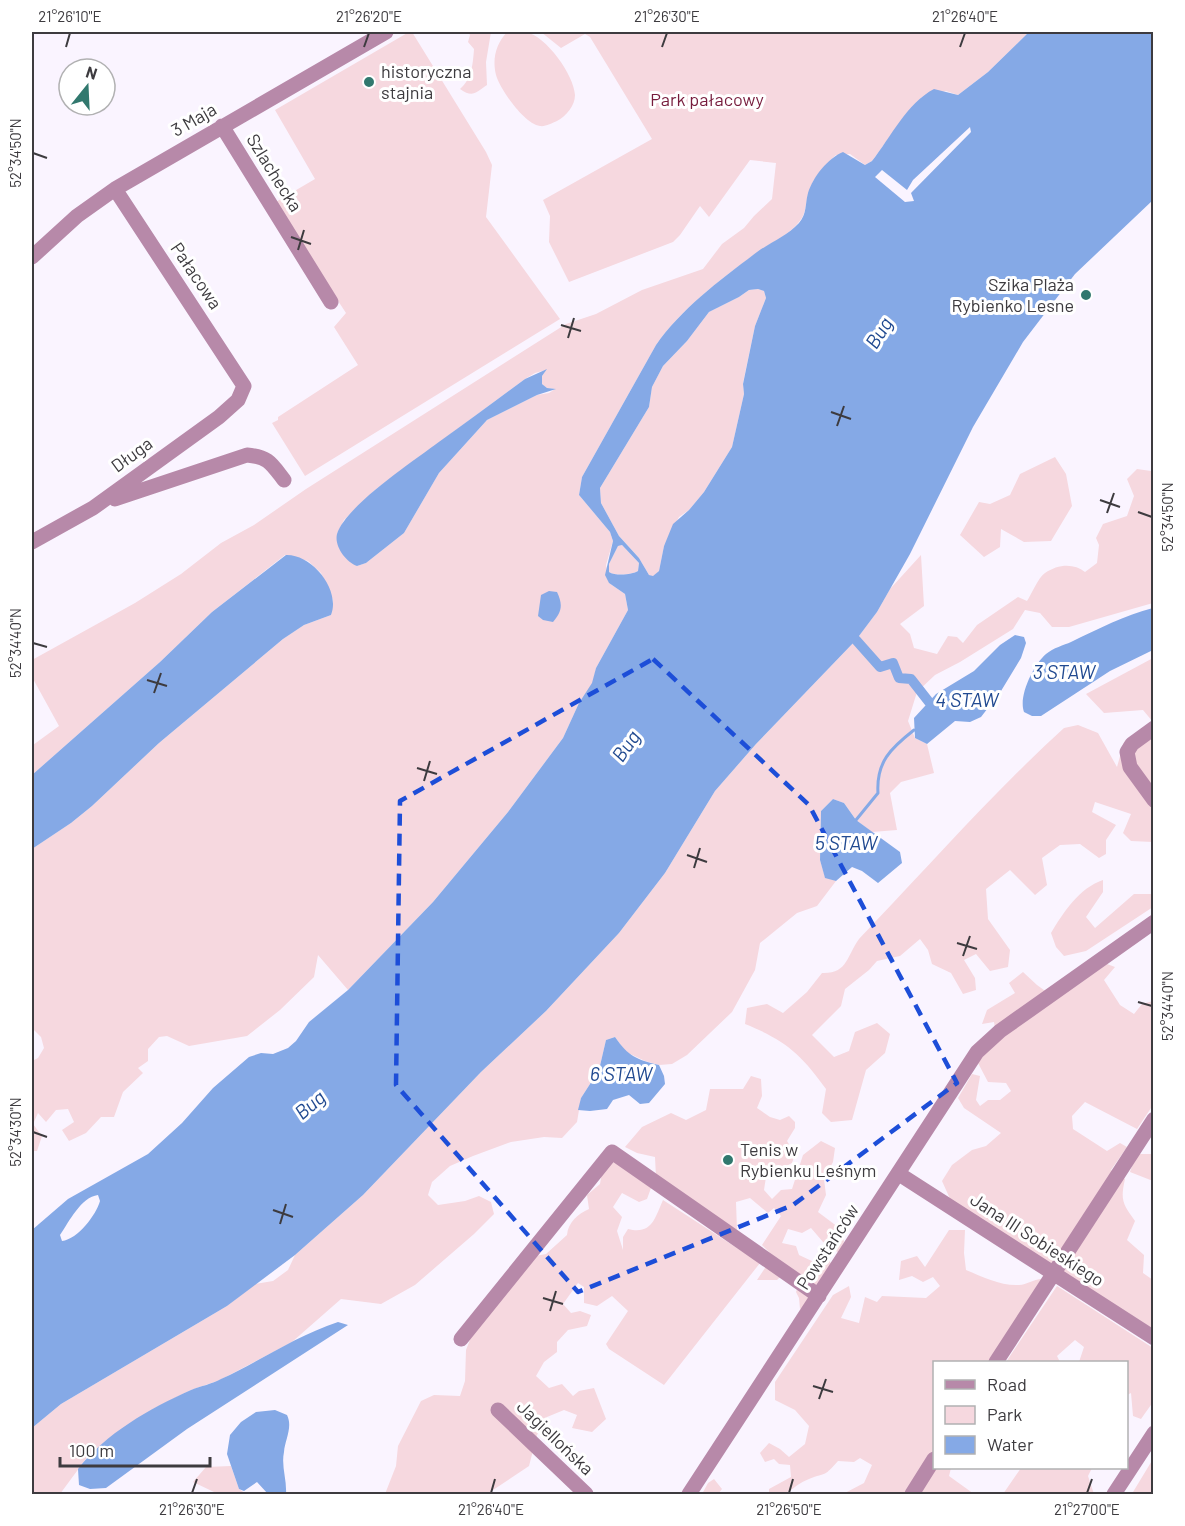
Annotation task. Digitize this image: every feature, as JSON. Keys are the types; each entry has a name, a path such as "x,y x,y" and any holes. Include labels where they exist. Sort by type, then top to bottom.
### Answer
{"street":[{"name":"3 Maja","path":"32,257 77,216 115,189 386,32"},
{"name":"Szlachecka","path":"222,126 331,302"},
{"name":"Pałacowa","path":"115,189 244,386"},
{"name":"Długa","path":"32,542 93,508 219,417 238,400 244,386"},
{"path":"93,508 153,484 247,455 270,461 284,480"},
{"path":"1154,728 1132,744 1127,752 1130,767 1154,800"},
{"name":"Powstańców","path":"689,1494 978,1052 1000,1031 1154,922"},
{"path":"997,1361 1154,1119"},
{"path":"461,1339 612,1152 819,1296"},
{"name":"Jana III Sobieskiego","path":"899,1174 1154,1338"},
{"name":"Jagiellońska","path":"498,1410 586,1494"},
{"path":"1114,1494 1154,1434"},
{"path":"912,1494 933,1461"}],"highlighted area":[{"path":"653,659 809,805 957,1083 793,1205 578,1292 396,1085 400,801"}],"green space":[{"path":"521,31 534,35 558,57 570,77 575,99 569,110 557,121 544,126 534,124 520,113 502,89 496,75 495,58 498,47 507,32"},
{"path":"412,32 492,165 486,217 560,319 305,476 272,423 358,365 334,327 346,313 274,203 315,179 275,110"},
{"path":"468,32 491,32 486,62 487,85 471,94 460,89 469,76 473,60 474,49 468,42 470,35"},
{"name":"Park pałacowy","path":"541,32 1029,32 988,72 958,95 946,91 922,97 907,113 872,161 865,165 850,154 836,155 813,181 802,219 795,227 744,262 703,295 666,331 656,345 582,477 579,495 610,532 613,541 606,565 609,583 625,594 628,610 596,668 593,683 579,703 563,738 508,812 433,902 348,990 318,955 314,977 280,1010 247,1036 189,1046 167,1036 159,1037 148,1049 148,1061 138,1068 143,1073 123,1092 114,1117 101,1117 86,1133 69,1141 62,1130 74,1122 68,1109 56,1110 46,1122 38,1113 33,1124 42,1136 37,1151 32,1151 32,1061 38,1058 44,1048 41,1037 32,1028 32,849 92,806 159,743 283,639 304,625 331,615 333,600 321,573 308,561 285,555 212,612 160,662 32,775 32,743 33,745 59,726 32,677 32,660 135,603 181,574 221,543 254,525 306,489 566,324 596,314 642,290 703,269 722,244 744,228 772,199 776,163 750,160 709,217 700,206 673,242 569,282 549,242 550,216 543,200 652,139 590,37 585,34 561,48","holes":["546,370 542,376 542,384 547,388 555,389 549,393 537,395 487,420 439,473 404,533 366,563 357,566 337,534 344,520 375,490 525,379"]},
{"path":"749,290 764,291 766,298 755,326 743,383 744,394 732,447 704,492 689,510 679,517 664,546 659,571 653,577 649,575 639,558 619,536 601,503 600,488 649,407 652,387 663,366 687,341 709,312"},
{"path":"1055,457 1066,474 1072,506 1051,541 1024,542 1001,529 1000,547 984,557 960,535 979,502 990,504 1010,495 1020,474"},
{"path":"1137,469 1151,471 1154,480 1153,603 1069,627 1052,627 1040,613 1025,610 1013,629 935,675 917,692 908,721 915,738 927,744 934,773 901,782 890,793 897,830 872,832 856,820 844,803 833,799 821,811 820,860 825,877 836,881 817,906 797,913 760,943 755,970 732,1012 687,1055 672,1064 659,1065 626,1052 615,1037 606,1040 599,1070 581,1098 577,1122 562,1138 544,1137 511,1142 450,1166 432,1182 428,1195 438,1205 465,1201 479,1196 491,1202 494,1214 415,1285 381,1304 341,1299 292,1342 220,1380 191,1390 153,1409 120,1431 88,1456 60,1494 32,1494 32,1428 61,1404 227,1306 255,1284 273,1281 288,1270 295,1255 363,1195 481,1072 546,1011 619,933 665,873 715,791 756,744 856,640 877,612 890,589 921,555 924,606 900,624 910,634 914,648 937,654 948,636 957,637 963,643 977,625 1018,597 1027,601 1040,578 1050,570 1060,566 1071,566 1085,572 1097,563 1099,545 1096,538 1103,524 1127,516 1134,496 1127,479"},
{"path":"622,545 639,563 638,571 624,575 609,572 609,564 618,546"},
{"path":"1153,658 1153,722 1143,710 1104,713 1086,694"},
{"path":"1078,725 1098,733 1117,767 1124,742 1153,725 1153,842 1131,841 1123,833 1131,814 1095,802 1092,812 1116,825 1106,840 1106,854 1099,858 1080,844 1060,845 1042,858 1047,885 1035,895 1010,870 986,889 988,919 1010,950 1008,967 990,971 976,954 964,960 975,978 976,990 963,994 951,973 932,964 928,950 920,939 900,956 877,961 845,989 841,1006 812,1035 834,1057 849,1051 855,1032 877,1023 890,1034 885,1053 866,1070 852,1120 831,1122 822,1113 826,1089 791,1049 771,1036 745,1024 747,1008 767,1004 783,1013 807,992 822,973 842,967 861,937 991,799 1064,728"},
{"path":"1103,880 1103,892 1086,917 1095,928 1134,894 1153,894 1153,907 1086,951 1064,956 1056,947 1051,933 1079,895"},
{"path":"1107,964 1115,967 1104,980 1120,1005 1134,1014 1142,1004 1153,1001 1153,1105 1137,1129 1085,1102 1072,1116 1073,1129 1107,1151 1120,1143 1127,1147 1111,1170 1125,1179 1124,1202 1135,1221 1127,1240 1144,1255 1143,1273 1153,1280 1153,1329 951,1201 942,1181 952,1165 972,1150 986,1146 1001,1133 964,1108 958,1098 972,1074 980,1076 976,1100 980,1106 988,1100 1000,1100 1011,1091 1006,1083 988,1082 978,1063 995,1028 994,1022 982,1024 987,1010 1015,993 1009,983 1023,972 1055,998"},
{"path":"751,1076 761,1079 762,1096 757,1108 770,1117 780,1120 789,1116 795,1122 795,1128 787,1141 795,1154 792,1163 766,1177 764,1190 772,1199 781,1190 792,1189 803,1155 821,1141 835,1148 833,1162 824,1179 826,1195 818,1212 842,1230 844,1242 839,1253 823,1242 811,1228 802,1233 788,1229 782,1243 796,1246 799,1255 814,1262 825,1254 832,1265 807,1306 800,1309 796,1292 802,1276 788,1269 777,1280 757,1280 773,1256 762,1245 781,1216 774,1208 768,1213 750,1198 736,1202 737,1230 656,1177 655,1157 637,1153 625,1147 642,1127 671,1113 686,1120 706,1110 710,1089 743,1089"},
{"path":"1153,1152 1153,1181 1130,1172 1136,1154"},
{"path":"611,1159 651,1188 647,1199 639,1202 622,1193 613,1207 622,1217 617,1231 623,1250 623,1237 628,1229 642,1230 652,1224 663,1200 760,1263 664,1385 609,1349 606,1344 628,1311 612,1296 597,1306 584,1303 584,1287 578,1283 563,1304 571,1313 580,1311 591,1315 587,1326 568,1330 557,1342 557,1352 544,1362 536,1376 549,1388 562,1384 573,1396 579,1391 594,1388 606,1419 592,1432 572,1428 577,1415 564,1410 547,1417 537,1435 529,1466 487,1494 385,1494 396,1466 398,1446 421,1401 434,1395 460,1396 465,1381 466,1350 481,1311 530,1257 546,1254 567,1235 574,1219 589,1209 587,1195 600,1184 602,1172"},
{"path":"949,1230 965,1230 966,1270 1012,1285 1022,1285 1042,1279 990,1361 933,1361 933,1469 951,1469 949,1476 974,1494 843,1494 864,1483 872,1465 860,1458 854,1462 838,1461 830,1470 803,1482 788,1492 769,1494 769,1489 791,1477 790,1465 779,1464 774,1459 765,1462 760,1453 769,1443 789,1457 805,1444 809,1426 795,1410 775,1400 775,1382 833,1295 849,1286 851,1297 841,1318 859,1323 865,1297 877,1302 882,1296 926,1298 940,1286 933,1277 923,1282 912,1276 899,1280 901,1261 917,1256 925,1267"},
{"path":"1057,1286 1153,1348 1153,1402 1141,1419 1133,1416 1131,1393 1128,1394 1128,1361 1079,1361 1084,1347 1075,1340 1057,1356 1060,1361 1007,1361"},
{"path":"1153,1459 1153,1494 1134,1494 1133,1492"},
{"path":"231,1466 239,1489 246,1494 214,1494 193,1482 206,1467"},
{"path":"1020,1469 1092,1469 1088,1476 1094,1494 1003,1494"},
{"path":"714,1479 722,1489 718,1494 702,1494 708,1483"}],"water":[{"name":"Bug","path":"1029,32 1153,32 1153,200 1075,274 1023,342 973,427 910,554 877,612 856,640 756,744 715,791 665,873 619,933 546,1011 481,1072 363,1195 295,1255 227,1306 61,1404 32,1428 32,1230 68,1199 148,1154 182,1123 213,1088 249,1057 261,1053 273,1054 288,1048 296,1041 309,1022 348,990 433,902 508,812 563,738 579,703 592,683 596,668 628,610 625,594 609,583 605,575 613,541 610,532 579,495 582,477 656,345 702,295 799,223 813,181 832,159 843,152 865,165 872,161 900,121 924,95 934,89 958,95 988,72","holes":["970,127 971,132 911,193 914,201 905,202 875,177 882,170 907,190 913,180","749,290 764,291 766,298 755,326 743,384 744,394 732,447 704,492 673,524 664,546 659,571 653,576 649,575 639,558 619,536 601,503 600,488 649,407 652,387 663,366 687,341 709,312","622,545 639,563 638,571 624,575 609,572 609,564 618,546","98,1195 100,1201 95,1213 80,1231 62,1241 60,1235 71,1217 86,1200"]},
{"path":"547,369 542,376 542,384 547,388 556,389 537,395 487,420 439,473 404,533 366,563 357,566 345,557 337,544 337,534 343,522 368,496 525,379"},
{"path":"286,555 305,560 322,575 332,595 331,615 304,625 283,639 159,743 92,806 32,849 32,775 160,662 212,612"},
{"path":"549,591 557,592 561,604 560,611 553,622 543,620 538,616 541,595"},
{"name":"3 STAW","path":"1153,608 1153,650 1110,671 1041,716 1032,716 1024,712 1023,698 1028,681 1046,654 1132,614"},
{"name":"4 STAW","path":"1015,635 1024,637 1026,643 1021,658 1001,691 981,717 970,722 955,721 927,744 915,738 914,718 936,694 974,671 1000,645"},
{"name":"5 STAW","path":"833,799 844,803 856,820 900,852 902,863 878,883 862,871 852,867 836,881 825,878 820,860 821,811"},
{"name":"6 STAW","path":"615,1037 634,1056 659,1065 665,1084 649,1103 640,1104 629,1095 613,1100 607,1109 578,1110 581,1098 599,1070 606,1040"},
{"path":"338,1322 348,1325 187,1429 106,1488 90,1489 79,1485 78,1469 101,1444 129,1423 175,1397 218,1381 307,1334"},
{"path":"275,1410 287,1415 289,1420 283,1457 286,1494 268,1494 257,1482 244,1491 239,1489 227,1454 230,1435 241,1422 256,1412"}],"waterway":[{"path":"856,640 880,667 893,663 899,678 911,679 929,702"},
{"path":"856,820 878,793 882,764 898,743 914,730"}],"place":[{"name":"historyczna stajnia","path":"369,82"},
{"name":"Szika Plaża Rybienko Lesne","path":"1086,295"},
{"name":"Tenis w Rybienku Leśnym","path":"728,1160"}]}
